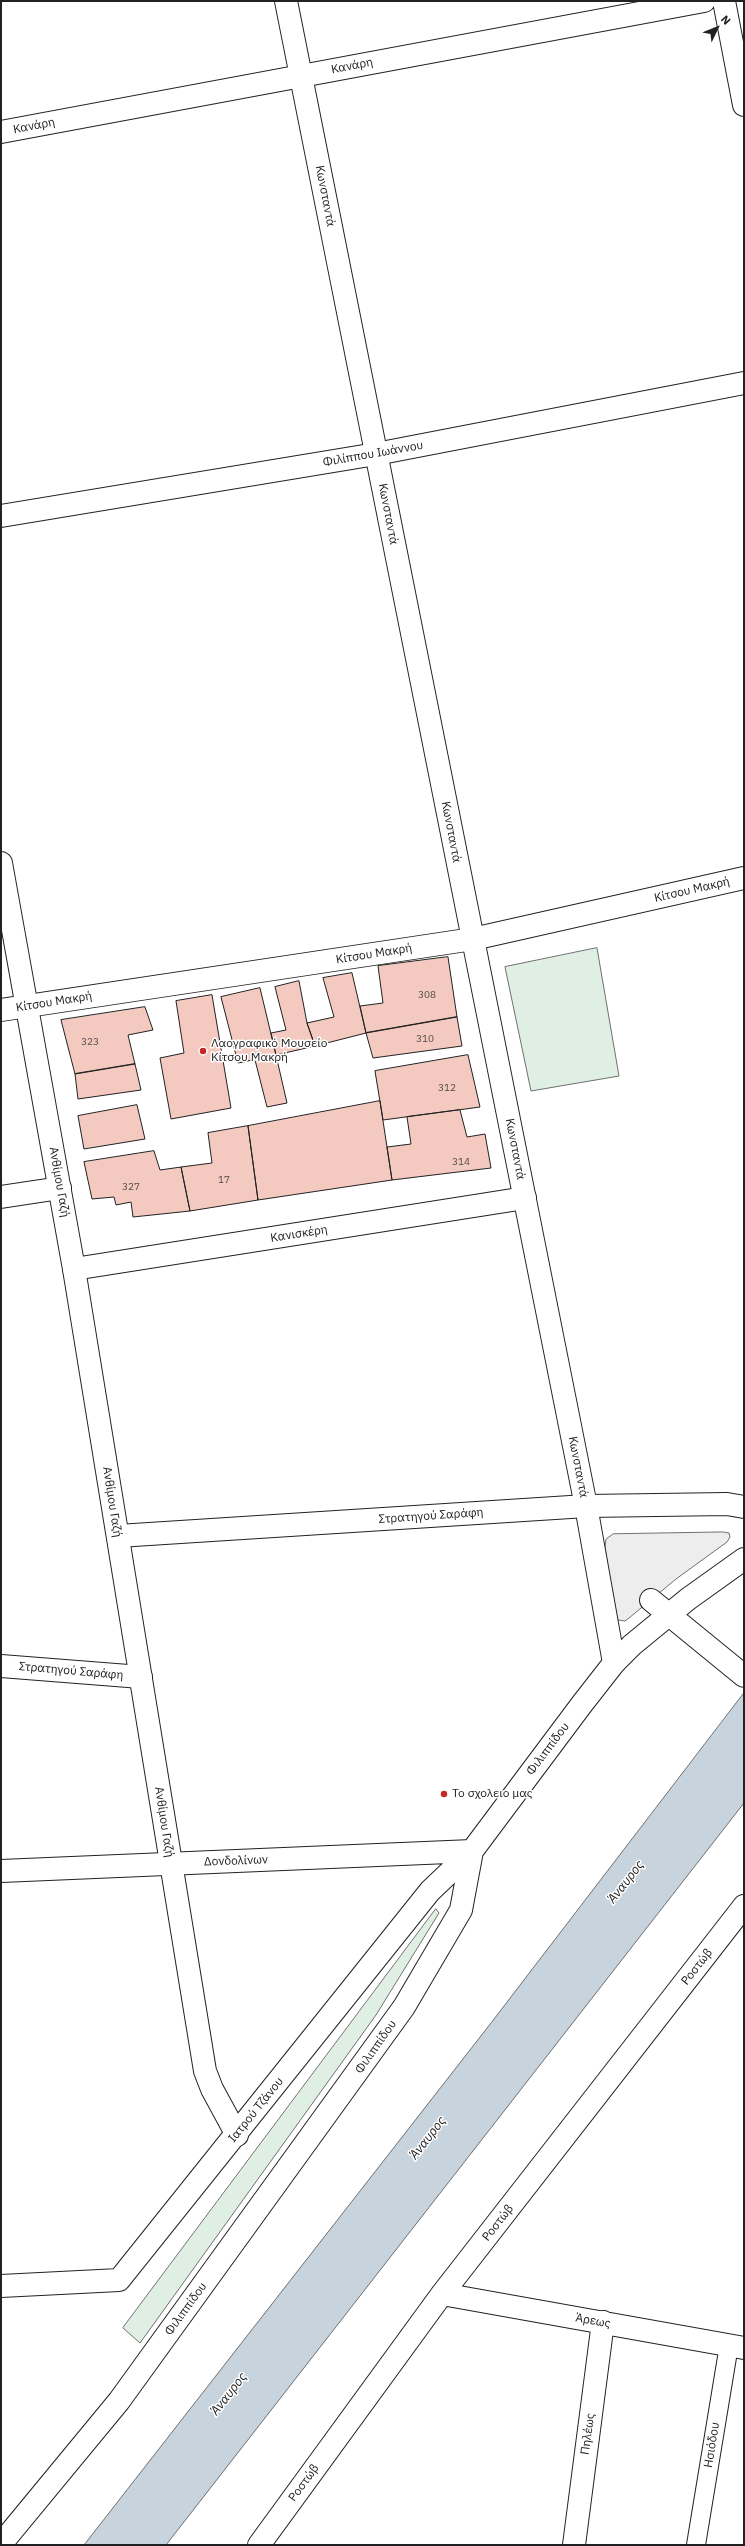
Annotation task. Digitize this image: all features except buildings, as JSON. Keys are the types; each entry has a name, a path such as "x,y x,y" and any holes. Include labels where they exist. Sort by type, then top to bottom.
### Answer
{"street":[{"name":"Κωνσταντά","path":"286,1 586,1506 614,1663"},
{"name":"Κανάρη","path":"1,132 704,1"},
{"path":"724,1 744,105"},
{"name":"Φιλίππου Ιωάννου","path":"1,516 376,454 744,383"},
{"name":"Ανθίμου Γαζή","path":"1,865 74,1269 205,2071 212,2089 237,2135"},
{"name":"Κίτσου Μακρή","path":"1,1010 473,939 744,878"},
{"path":"1,1197 60,1188"},
{"name":"Κανισκέρη","path":"74,1269 525,1198"},
{"name":"Στρατηγού Σαράφη","path":"118,1536 586,1506 728,1504 744,1507"},
{"name":"Φιλιππίδου","path":"1,2544 119,2401 404,2008 461,1910 472,1851 614,1663 670,1613 744,1559"},
{"path":"651,1600 670,1613 744,1676"},
{"name":"Στρατηγού Σαράφη","path":"1,1666 141,1677"},
{"name":"Δονδολίνων","path":"1,1871 472,1851"},
{"name":"Ιατρού Τζάνου","path":"1,2286 119,2280 237,2135 430,1891 472,1851"},
{"name":"Ροστώβ","path":"259,2545 442,2294 744,1906"},
{"name":"Άρεως","path":"442,2294 736,2346"},
{"name":"Πηλέως","path":"574,2545 603,2322"}],"lane":[{"name":"Ησιόδου","path":"696,2545 736,2346"}],"green space":[{"path":"597,948 619,1076 531,1091 505,967"},
{"path":"436,1909 439,1913 376,2015 140,2343 123,2328"}],"shaded area":[{"path":"729,1533 730,1537 727,1542 676,1579 625,1621 618,1620 615,1616 605,1547 606,1539 613,1534"}],"water":[{"name":"Άναυρος","path":"744,1693 744,1803 166,2545 84,2545 491,2023"}],"place":[{"name":"Λαογραφικό Μουσείο Κίτσου Μακρή","path":"203,1051"},
{"name":"Το σχολειο μας","path":"444,1794"}]}
